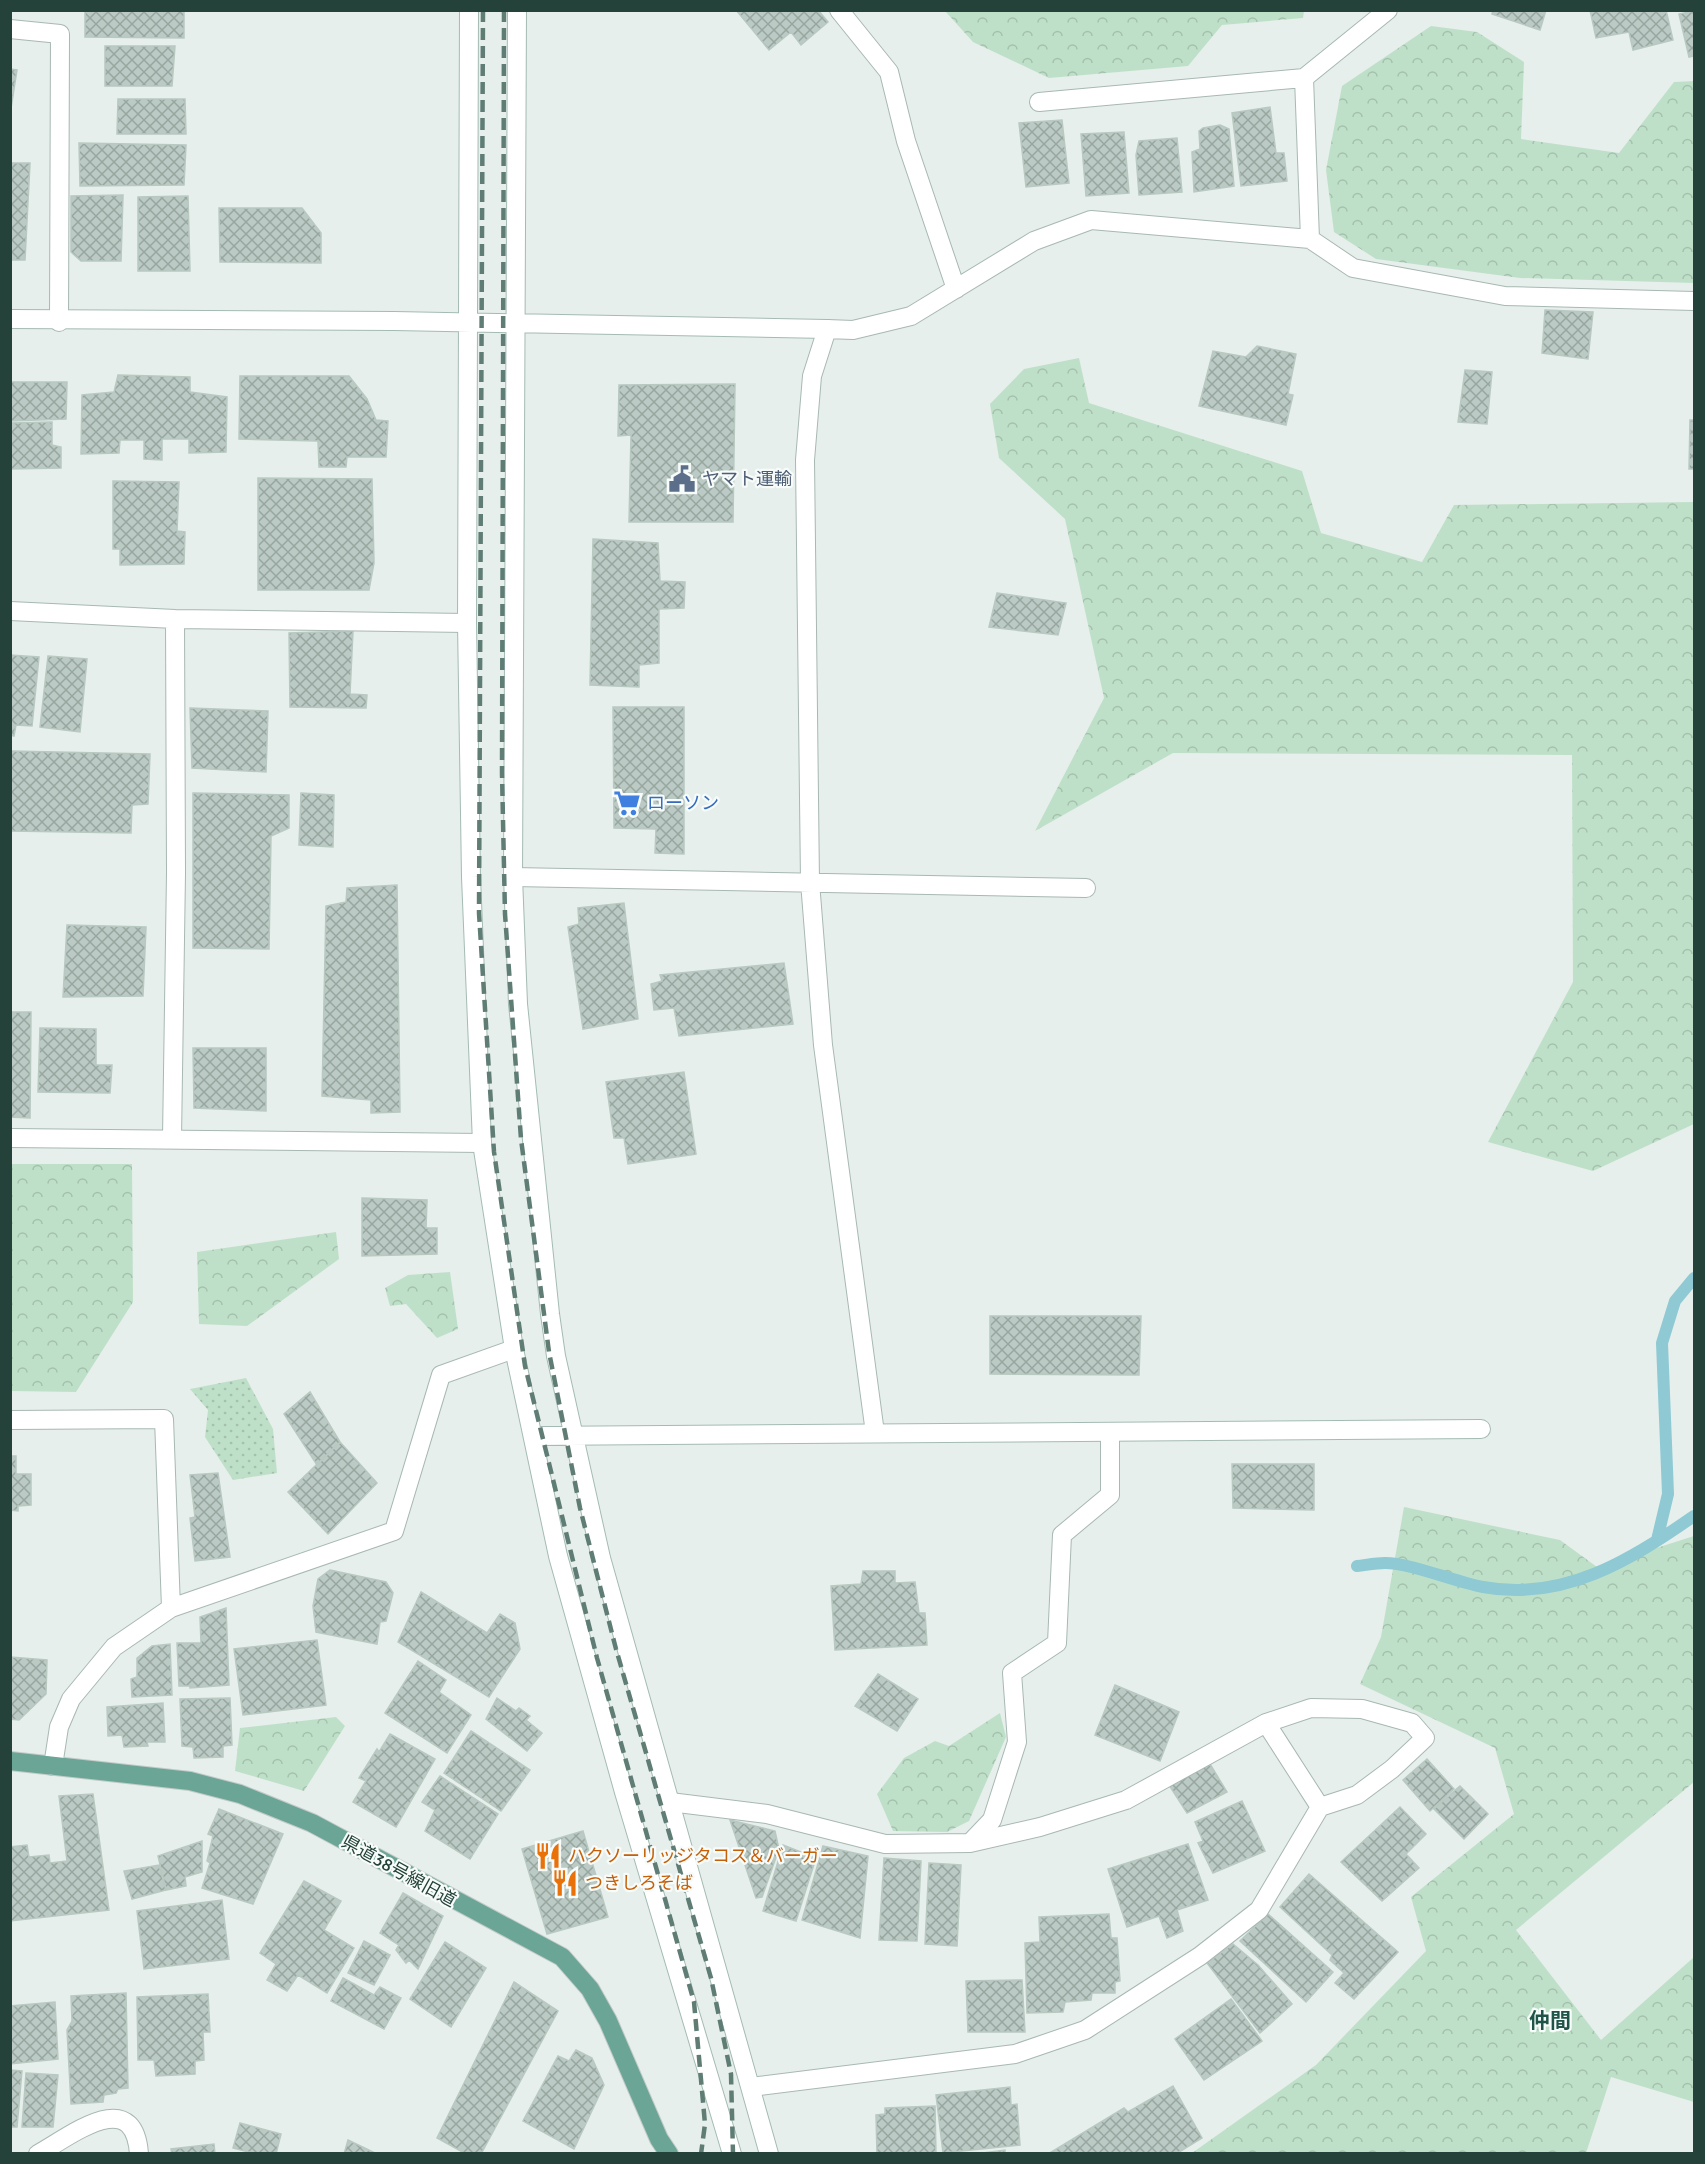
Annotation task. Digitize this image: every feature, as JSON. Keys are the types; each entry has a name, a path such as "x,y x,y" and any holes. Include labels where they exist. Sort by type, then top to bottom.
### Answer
{"main road":[{"name":"県道38号線旧道","path":"10,1761 190,1781 240,1794 312,1823 562,1957 590,1989 608,2021 659,2139 669,2154"}],"street":[{"path":"470,10 467,623 471,877 482,1143 514,1348 564,1579 624,1792 732,2154"},
{"path":"517,10 513,877 518,1004 551,1325 601,1558 769,2154"},
{"path":"839,10 889,72 906,141 956,289"},
{"path":"1039,102 1304,78 1388,10"},
{"path":"10,29 60,34 59,322"},
{"path":"1304,78 1310,239"},
{"path":"10,320 468,322 853,330 911,316 1034,241 1091,220 1310,239 1353,268 1505,296 1695,301"},
{"path":"827,329 812,376 805,460 810,882 823,1045 875,1433"},
{"path":"10,611 175,619 467,623"},
{"path":"172,1139 176,873 175,619"},
{"path":"513,877 1086,888"},
{"path":"10,1138 482,1143"},
{"path":"53,1766 59,1727 71,1699 114,1647 171,1608 394,1531 441,1375 514,1348"},
{"path":"10,1420 164,1419 171,1608"},
{"path":"533,1436 1481,1429"},
{"path":"970,1843 992,1820 1017,1742 1012,1673 1057,1643 1062,1535 1110,1495 1110,1432"},
{"path":"670,1802 767,1814 885,1844 970,1843 1040,1827 1126,1800 1266,1723 1311,1708 1362,1709 1412,1723 1425,1738 1392,1769 1356,1795 1320,1808 1260,1910 1200,1956 1085,2030 1016,2054 751,2087"},
{"path":"1266,1723 1320,1808"},
{"path":"38,2154 102,2119 118,2117 129,2122 138,2136 139,2154"}],"green space":[{"path":"945,11 1304,11 1303,18 1222,25 1188,66 1049,78 973,42"},
{"path":"1431,26 1477,32 1524,62 1521,139 1619,153 1674,82 1694,81 1694,283 1520,278 1376,259 1334,232 1326,170 1342,86"},
{"path":"1079,358 1089,403 1302,471 1321,533 1422,562 1454,505 1694,502 1694,1124 1593,1171 1488,1142 1573,982 1572,755 1173,753 1035,831 1104,698 1065,519 999,458 990,404 1024,369"},
{"path":"11,1164 132,1164 133,1302 76,1392 11,1391"},
{"path":"336,1232 339,1259 247,1326 199,1324 197,1252"},
{"path":"450,1272 458,1329 437,1338 406,1304 390,1306 385,1288 408,1275"},
{"path":"246,1378 273,1429 277,1473 233,1480 205,1437 208,1410 190,1389"},
{"path":"1404,1507 1560,1540 1597,1567 1694,1536 1694,1782 1516,1930 1601,2040 1694,1957 1694,2102 1611,2077 1586,2153 1192,2153 1316,2065 1426,1951 1411,1897 1514,1814 1495,1748 1360,1684 1381,1637"},
{"path":"1000,1713 1006,1737 969,1821 947,1832 893,1831 877,1794 904,1758 935,1741 949,1746"},
{"path":"336,1717 345,1726 304,1791 235,1771 240,1728"}],"building":[{"path":"85,10 184,10 184,38 85,37"},
{"path":"736,10 818,10 828,22 801,45 791,32 769,50"},
{"path":"1493,10 1546,10 1540,30 1492,14"},
{"path":"1590,10 1666,10 1673,40 1633,50 1629,32 1596,38"},
{"path":"1694,11 1694,56 1689,57 1679,14"},
{"path":"105,46 175,46 172,86 105,86"},
{"path":"10,69 17,70 10,115"},
{"path":"118,99 185,99 186,134 117,134"},
{"path":"1270,107 1276,153 1284,153 1287,181 1241,186 1232,113"},
{"path":"1062,120 1069,183 1026,187 1019,123"},
{"path":"1220,125 1229,129 1234,186 1194,192 1192,152 1200,149 1199,131"},
{"path":"1124,132 1129,193 1086,196 1081,134"},
{"path":"1177,138 1182,192 1139,195 1136,155 1139,141"},
{"path":"79,143 186,145 184,185 80,186"},
{"path":"10,163 30,163 25,260 10,260"},
{"path":"123,195 121,261 81,261 71,252 71,196"},
{"path":"188,196 190,271 138,271 138,197"},
{"path":"219,208 302,208 321,233 321,263 220,262"},
{"path":"1545,310 1593,312 1588,359 1542,353"},
{"path":"1257,346 1296,354 1288,394 1293,395 1286,425 1199,406 1213,351 1246,357"},
{"path":"1465,370 1492,372 1487,424 1458,422"},
{"path":"118,375 190,377 190,392 227,397 226,452 189,453 189,439 162,439 162,460 144,459 144,440 120,440 119,453 81,454 82,395 114,392"},
{"path":"240,376 349,376 367,399 376,420 388,421 386,457 347,457 346,467 319,467 318,441 239,439"},
{"path":"10,382 67,382 66,419 10,421"},
{"name":"ヤマト運輸","path":"735,384 733,522 629,522 631,435 618,436 619,385"},
{"path":"1690,420 1694,420 1694,469 1689,469"},
{"path":"52,422 52,445 61,447 61,468 10,469 11,423"},
{"path":"258,478 372,479 374,563 369,590 258,590"},
{"path":"113,481 179,482 177,531 185,532 184,564 120,565 120,549 113,549"},
{"path":"593,539 658,543 660,581 685,582 684,608 659,609 659,663 639,665 639,687 590,685"},
{"path":"997,593 1066,603 1058,635 989,627"},
{"path":"353,631 350,694 367,695 366,708 290,707 289,633"},
{"path":"10,655 39,657 32,726 16,725 14,736 10,735"},
{"path":"48,656 87,659 80,732 40,727"},
{"path":"613,707 684,707 684,854 655,853 656,829 614,828"},
{"path":"190,708 268,711 266,772 192,768"},
{"path":"10,751 150,754 148,804 132,805 131,833 10,831"},
{"path":"193,793 289,795 289,828 271,836 269,949 193,948"},
{"path":"301,793 334,795 333,847 299,845"},
{"path":"397,885 400,1112 371,1113 371,1100 322,1096 326,906 346,902 347,888"},
{"path":"624,903 638,1019 583,1029 568,927 579,924 578,908"},
{"path":"67,925 146,927 143,996 63,997"},
{"path":"784,963 793,1024 679,1036 674,1008 654,1010 651,984 662,981 660,975"},
{"path":"10,1012 31,1012 30,1118 10,1117"},
{"path":"40,1028 96,1029 96,1065 112,1065 110,1093 38,1092"},
{"path":"193,1048 266,1048 266,1111 194,1108"},
{"path":"684,1072 696,1154 628,1164 624,1138 614,1138 606,1082"},
{"path":"362,1198 427,1200 426,1228 437,1228 437,1254 362,1256"},
{"path":"990,1316 1141,1316 1139,1375 990,1374"},
{"path":"310,1392 340,1442 317,1465 284,1414"},
{"path":"340,1442 377,1483 328,1534 288,1492"},
{"path":"10,1456 16,1456 16,1474 31,1474 31,1505 18,1506 18,1511 10,1510"},
{"path":"1232,1464 1314,1464 1314,1510 1233,1508"},
{"path":"218,1473 230,1557 195,1561 190,1518 195,1517 190,1475"},
{"path":"330,1570 386,1582 393,1593 386,1621 380,1622 377,1644 316,1632 313,1606 318,1579"},
{"path":"863,1571 895,1571 895,1583 915,1582 919,1613 925,1613 927,1645 835,1650 831,1586 861,1584"},
{"path":"421,1592 487,1633 500,1614 515,1623 520,1649 489,1697 398,1642"},
{"path":"226,1608 229,1685 190,1688 190,1686 179,1686 177,1643 201,1643 200,1617"},
{"path":"317,1640 326,1705 243,1715 234,1649"},
{"path":"170,1644 172,1695 132,1697 131,1679 137,1677 137,1658 152,1646"},
{"path":"10,1657 47,1660 46,1694 19,1720 10,1719"},
{"path":"418,1661 446,1680 439,1692 471,1715 447,1753 385,1713"},
{"path":"878,1674 918,1699 897,1731 855,1706"},
{"path":"1115,1685 1179,1712 1160,1761 1095,1735"},
{"path":"230,1698 232,1745 223,1746 223,1757 194,1758 193,1747 182,1746 180,1699"},
{"path":"497,1698 516,1711 519,1708 530,1716 526,1720 542,1733 527,1751 486,1719"},
{"path":"163,1703 165,1742 147,1742 148,1746 124,1747 122,1735 108,1736 107,1707"},
{"path":"471,1731 530,1770 501,1811 444,1773"},
{"path":"390,1734 435,1759 396,1827 353,1802 366,1781 359,1778 377,1749 379,1752"},
{"path":"1427,1759 1454,1789 1430,1811 1403,1780"},
{"path":"1210,1764 1227,1792 1187,1813 1169,1785"},
{"path":"440,1776 498,1814 470,1859 425,1831 435,1810 422,1802"},
{"path":"1460,1786 1488,1814 1464,1839 1434,1809"},
{"path":"93,1794 109,1910 10,1921 10,1847 27,1845 29,1857 49,1855 50,1863 67,1861 59,1796"},
{"path":"1242,1801 1265,1851 1213,1873 1198,1843 1203,1841 1195,1822"},
{"path":"1400,1807 1426,1834 1406,1854 1419,1868 1382,1901 1341,1862"},
{"path":"219,1809 283,1834 253,1904 202,1888 210,1863 207,1861 213,1836 208,1834"},
{"path":"730,1820 775,1831 779,1849 762,1897 756,1898"},
{"name":"つきしろそば","path":"583,1831 608,1917 547,1934 522,1849"},
{"path":"202,1841 202,1872 185,1877 186,1886 166,1890 158,1856"},
{"path":"1188,1844 1208,1900 1177,1910 1183,1931 1167,1938 1159,1916 1127,1927 1108,1869"},
{"path":"783,1845 816,1858 796,1921 763,1911"},
{"path":"823,1846 868,1856 860,1938 802,1920"},
{"path":"884,1858 921,1861 917,1941 879,1940"},
{"path":"929,1863 961,1865 957,1946 925,1944"},
{"path":"159,1865 166,1890 132,1899 124,1871"},
{"path":"1309,1874 1398,1952 1354,1999 1335,1983 1344,1973 1330,1960 1332,1955 1280,1907"},
{"path":"304,1881 341,1901 324,1930 354,1948 327,1993 298,1975 287,1991 267,1980 276,1964 260,1953"},
{"path":"403,1893 443,1916 418,1969 409,1960 406,1963 396,1950 399,1945 380,1933"},
{"path":"222,1900 229,1959 144,1969 137,1911"},
{"path":"1109,1914 1111,1938 1117,1938 1120,1981 1115,1982 1115,1993 1092,1993 1091,2000 1065,2002 1063,2012 1027,2013 1025,1943 1040,1942 1039,1917"},
{"path":"1268,1914 1333,1972 1306,2002 1240,1941"},
{"path":"364,1941 390,1955 374,1985 348,1973"},
{"path":"445,1942 486,1968 451,2027 410,1999"},
{"path":"1233,1944 1258,1965 1292,2004 1260,2033 1207,1963"},
{"path":"343,1978 374,1995 380,1987 401,1998 384,2029 331,2001"},
{"path":"1022,1980 1025,2032 968,2032 966,1981"},
{"path":"514,1982 558,2011 481,2154 466,2154 437,2138"},
{"path":"126,1993 128,2088 118,2089 116,2093 104,2095 103,2102 71,2104 67,2030 72,2021 71,1996"},
{"path":"208,1994 210,2032 203,2032 204,2060 195,2061 195,2074 156,2076 154,2060 138,2060 137,1997"},
{"path":"1231,1999 1262,2041 1204,2080 1175,2039"},
{"path":"55,2002 58,2059 10,2064 10,2006"},
{"path":"576,2050 592,2058 604,2085 574,2149 523,2121 558,2056 569,2061"},
{"path":"10,2070 22,2071 17,2127 10,2127"},
{"path":"26,2073 58,2075 53,2127 22,2127"},
{"path":"1173,2086 1202,2138 1176,2154 1048,2154 1124,2108 1128,2112"},
{"path":"1010,2087 1011,2105 1017,2104 1020,2145 943,2153 936,2095"},
{"path":"935,2106 936,2154 877,2154 876,2115 885,2114 885,2108"},
{"path":"240,2123 281,2134 276,2154 256,2154 233,2148"},
{"path":"348,2140 377,2154 344,2154"},
{"path":"214,2144 215,2154 172,2154 171,2149"},
{"path":"1005,2150 1005,2154 975,2154"}],"waterway":[{"path":"1657,1540 1668,1494 1662,1343 1675,1301 1694,1278"},
{"path":"1357,1566 1396,1564 1483,1587 1512,1590 1541,1588 1568,1583 1621,1562 1694,1516"}],"railway":[{"path":"483,10 479,913 494,1152 525,1366 597,1658 694,2002 705,2124 701,2154"},
{"path":"504,10 502,773 505,914 521,1139 549,1352 580,1508 616,1649 711,1978 731,2074 733,2154"}],"place":[{"name":"ヤマト運輸","path":"682,479"},
{"name":"ローソン","path":"627,803"},
{"name":"ハクソーリッジタコス＆バーガー","path":"548,1856"},
{"name":"つきしろそば","path":"565,1883"}],"district":[{"name":"仲間","path":"1550,2021"}]}
